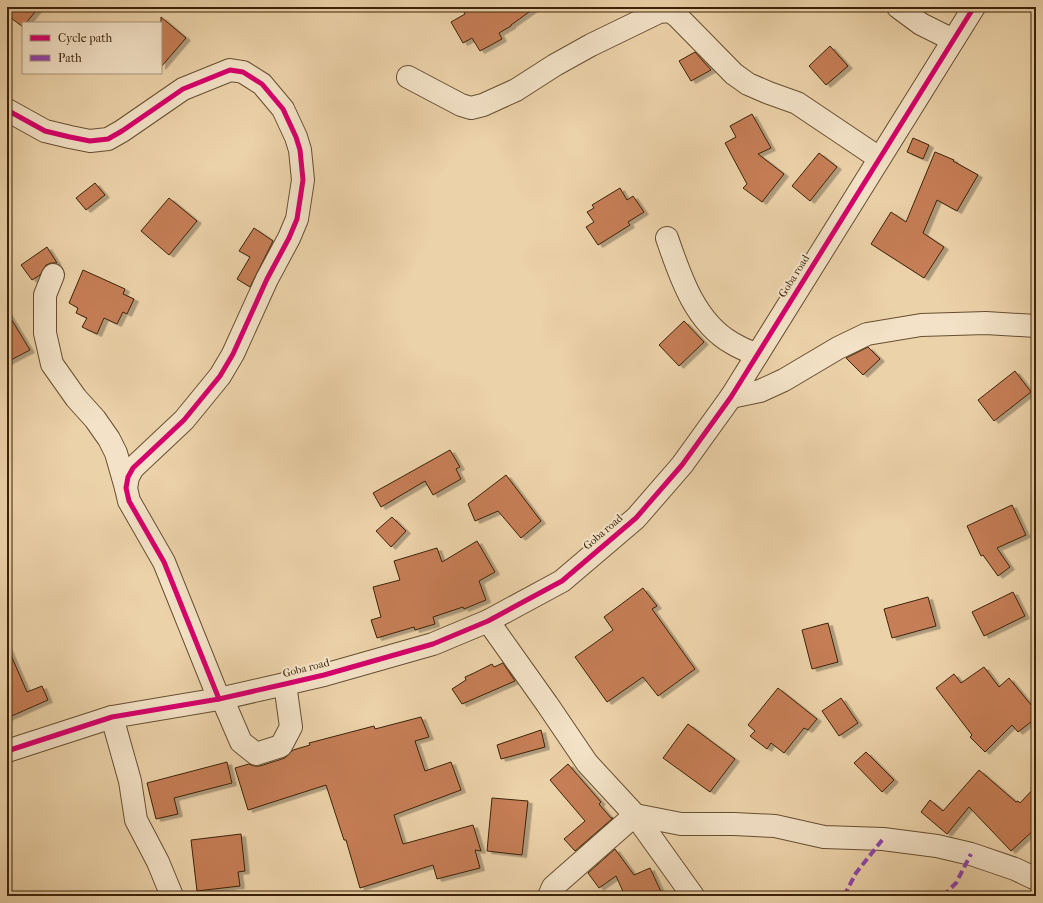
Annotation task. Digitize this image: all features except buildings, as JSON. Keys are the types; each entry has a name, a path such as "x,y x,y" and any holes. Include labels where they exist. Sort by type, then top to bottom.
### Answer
{"street":[{"path":"898,7 921,24 953,40"},
{"name":"Goba road","path":"7,752 112,718 221,699 324,675 433,644 488,621 562,581 636,518 682,466 730,397 974,7"},
{"path":"408,77 460,105 471,108 483,105 516,90 555,65 591,45 659,12 670,11 678,16 734,74 748,84 797,103 879,158"},
{"path":"7,110 45,131 90,141 108,139 183,89 230,70 243,72 262,84 283,109 296,137 300,150 303,180 297,219 233,354 220,376 189,414 134,468 128,477 126,488"},
{"path":"667,238 679,273 698,309 715,329 731,343 756,355"},
{"path":"53,275 45,295 45,333 52,364 76,398 109,439 116,453 129,501 164,562 221,699 241,742 256,754 281,746 291,727 285,684"},
{"path":"730,397 760,391 784,380 838,348 867,334 936,325 986,323 1036,326"},
{"path":"488,621 547,704 586,763 634,815 693,896"},
{"path":"112,718 130,781 136,820 158,862 172,896"},
{"path":"634,815 681,824 774,826 824,837 883,839 937,846 971,854 1015,869 1036,879"},
{"path":"549,896 553,887 634,815"}],"marked path":[{"path":"844,896 856,873 883,839"},
{"path":"943,896 956,883 971,854"}],"cycle path":[{"path":"7,751 112,717 219,699 285,684 324,675 433,644 488,621 562,581 636,518 682,465 731,397 974,7"},
{"path":"7,110 45,131 90,141 108,139 183,89 230,70 243,72 262,84 283,109 296,137 300,150 303,180 297,219 289,238 267,279 233,354 220,376 184,420 133,468 128,477 126,488 129,501 164,562 219,699"}]}
